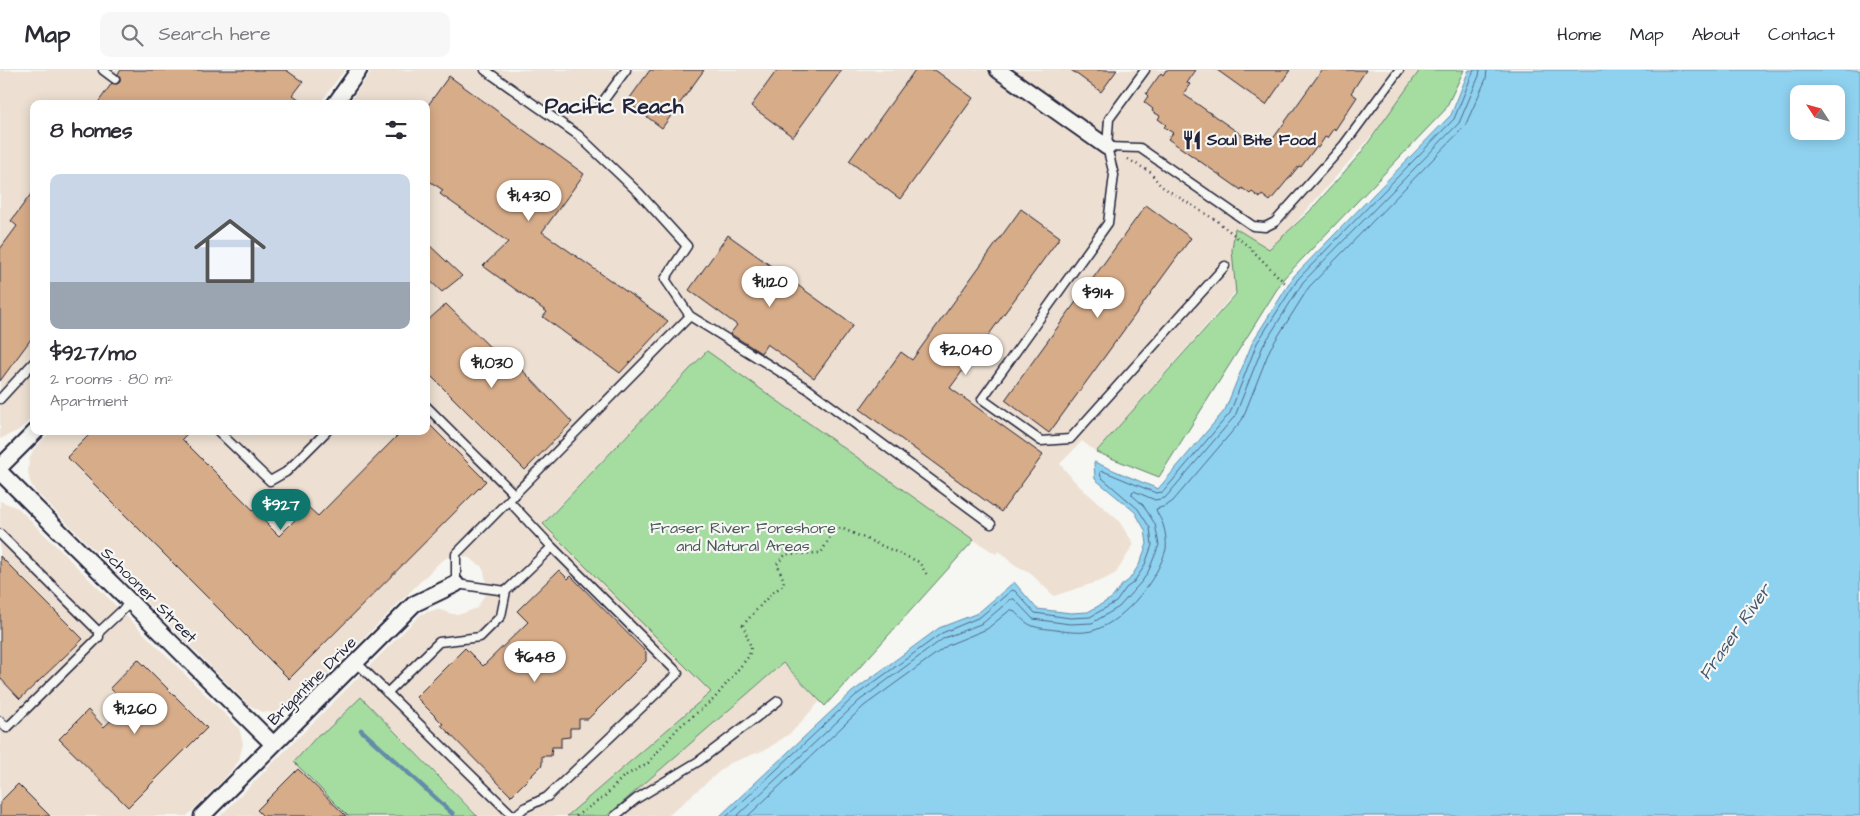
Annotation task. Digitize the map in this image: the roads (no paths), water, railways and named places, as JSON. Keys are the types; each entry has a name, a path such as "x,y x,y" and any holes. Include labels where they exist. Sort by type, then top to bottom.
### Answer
{"street":[{"path":"338,100 359,70"},
{"path":"1005,72 1107,147"},
{"path":"0,467 32,435"},
{"name":"Schooner Street","path":"0,472 273,744"},
{"name":"Brigantine Drive","path":"202,816 414,604 456,584"}],"lane":[{"path":"103,70 115,79"},
{"path":"485,70 578,135 639,193 687,246 665,279 690,316 808,389 991,524"},
{"path":"601,104 626,70"},
{"path":"1145,70 1109,119 1107,147 1114,174 1108,223 982,399 1041,441 1070,439 1225,266"},
{"path":"1107,147 1140,148 1253,226 1264,227 1275,222 1343,146 1399,70"},
{"path":"506,591 456,584 456,554 690,316"},
{"path":"0,399 30,366"},
{"path":"430,410 515,495"},
{"path":"222,435 270,481 286,472 323,435"},
{"path":"356,662 514,816 524,808 547,798 678,674 509,501"},
{"path":"0,534 99,632"},
{"path":"388,693 439,642 480,637 501,616 506,591 552,547"},
{"path":"0,721 7,728 98,637 99,632 131,602"},
{"path":"615,816 636,799 699,760 778,701"}],"water":[{"name":"Fraser River","path":"1469,70 1860,70 1860,816 720,816 852,692 939,628 978,613 1014,582 1037,609 1071,613 1088,612 1112,598 1122,585 1129,580 1139,565 1147,544 1145,530 1135,512 1095,479 1094,462 1158,489 1225,410 1253,341 1294,276 1451,115"}],"waterway":[{"path":"361,730 453,814"}],"place":[{"name":"Soul Bite Food","path":"1192,140"}],"district":[{"name":"Pacific Reach","path":"614,106"}],"park label":[{"name":"Fraser River Foreshore and Natural Areas","path":"743,537"}]}
